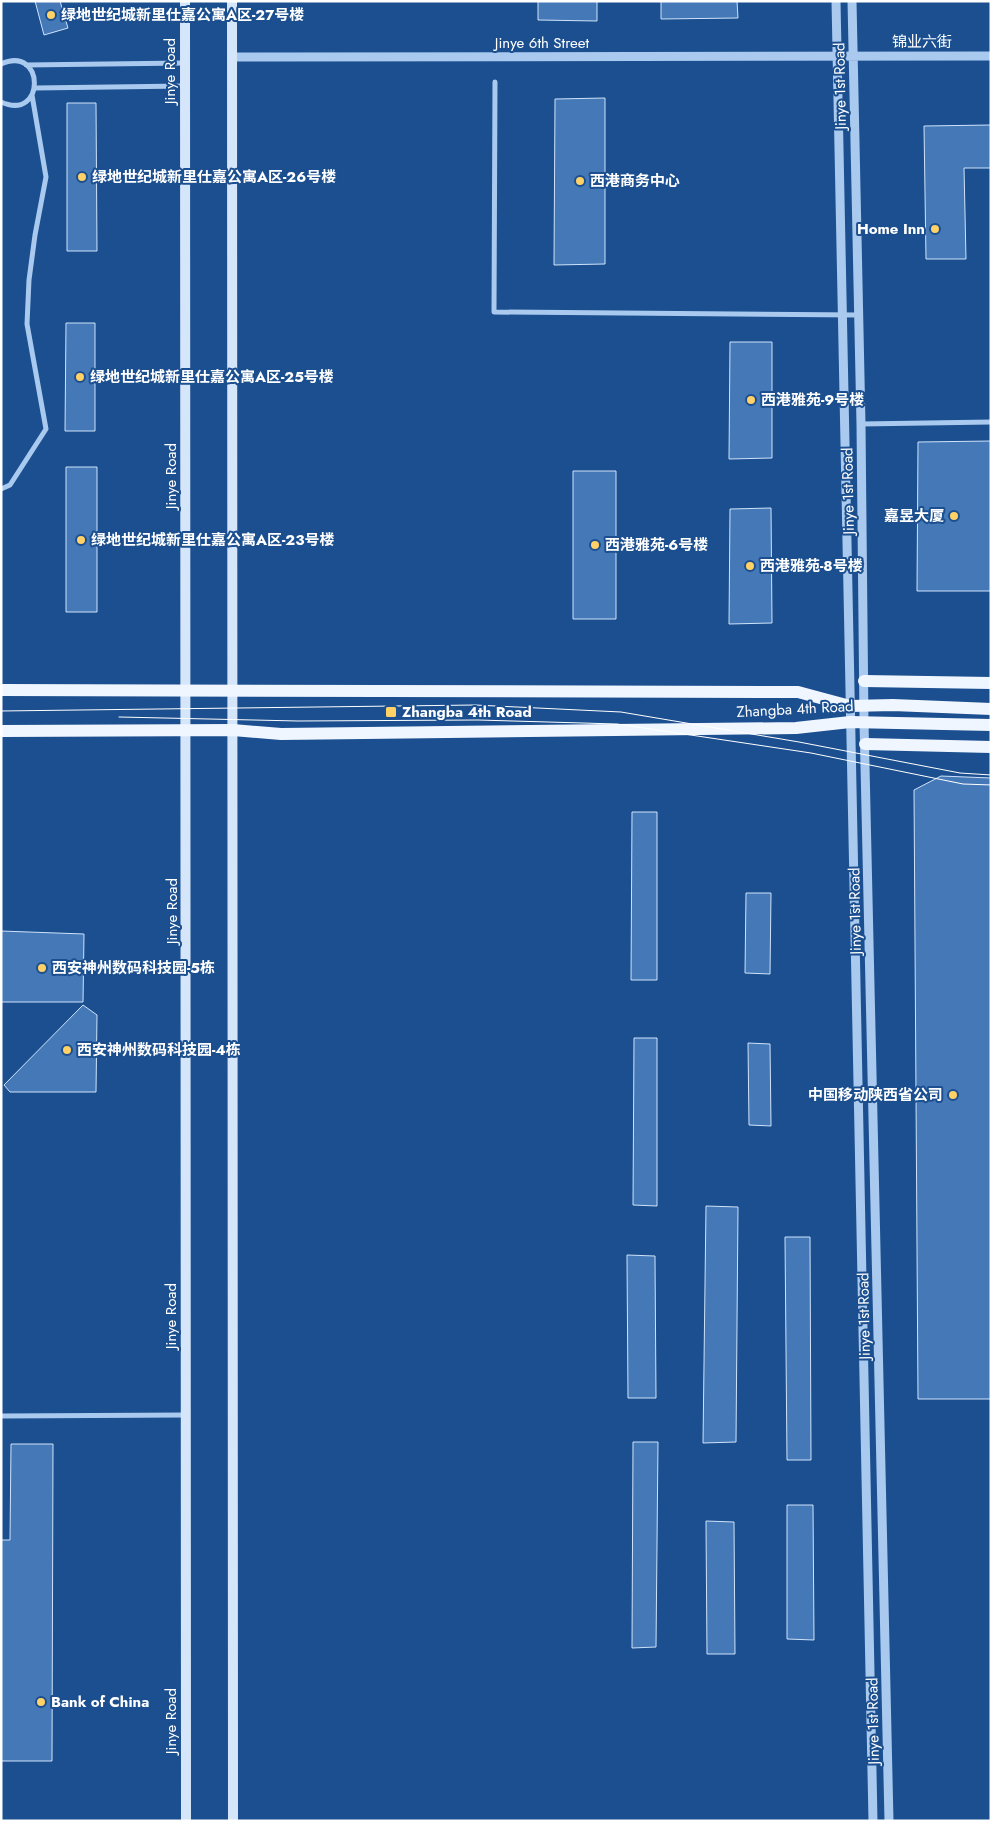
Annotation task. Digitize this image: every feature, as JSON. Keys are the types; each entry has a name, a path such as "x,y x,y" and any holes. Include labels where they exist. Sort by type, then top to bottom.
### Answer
{"main road":[{"name":"Jinye Road","path":"185,1 186,1821"},
{"path":"232,1 233,1821"},
{"path":"864,681 991,684"},
{"path":"1,690 185,691"},
{"name":"Zhangba 4th Road","path":"185,691 798,692 850,706 991,708"},
{"name":"Zhangba 4th Road","path":"1,731 233,730 282,734 796,728 850,722 991,725"},
{"path":"865,744 991,747"}],"street":[{"name":"Jinye 1st Road","path":"836,1 873,1821"},
{"name":"Jinye 1st Road","path":"852,1 861,424 864,722 889,1821"},
{"name":"Jinye 6th Street","path":"232,57 853,56"},
{"name":"锦业六街","path":"853,56 991,56"},
{"path":"1,64 17,61 26,65 33,72 36,80 36,88 27,101 20,105 9,105 1,102"},
{"path":"26,65 185,63"},
{"path":"495,82 494,312 858,315"},
{"path":"36,88 185,86"},
{"path":"1,489 10,484 46,430 27,324 29,280 46,177 32,96"},
{"path":"861,424 991,422"},
{"path":"1,1416 186,1416"}],"building":[{"name":"绿地世纪城新里仕嘉公寓A区-27号楼","path":"35,1 60,1 68,28 44,35"},
{"path":"538,1 597,1 597,21 538,20"},
{"path":"661,1 737,1 738,18 661,19"},
{"name":"西港商务中心","path":"605,98 605,264 554,265 555,99"},
{"name":"绿地世纪城新里仕嘉公寓A区-26号楼","path":"67,103 96,103 97,251 67,251"},
{"path":"991,125 991,168 964,168 966,259 926,259 924,126"},
{"name":"绿地世纪城新里仕嘉公寓A区-25号楼","path":"66,323 95,323 95,431 65,431"},
{"name":"西港雅苑-9号楼","path":"730,342 772,342 772,458 729,459"},
{"name":"嘉昱大厦","path":"991,441 991,591 917,591 918,442"},
{"name":"绿地世纪城新里仕嘉公寓A区-23号楼","path":"66,467 97,467 97,612 66,612"},
{"name":"西港雅苑-6号楼","path":"573,471 616,471 616,619 573,619"},
{"name":"西港雅苑-8号楼","path":"771,508 772,623 729,624 730,509"},
{"name":"中国移动陕西省公司","path":"941,776 991,778 991,1399 918,1399 914,790"},
{"path":"632,812 657,812 657,980 631,980"},
{"path":"746,893 771,893 770,974 745,973"},
{"name":"西安神州数码科技园-5栋","path":"1,931 84,934 83,1002 1,1002"},
{"name":"西安神州数码科技园-4栋","path":"83,1005 97,1015 96,1092 10,1092 4,1085"},
{"path":"634,1038 657,1038 657,1206 633,1205"},
{"path":"748,1043 770,1044 771,1126 749,1125"},
{"path":"706,1206 738,1207 736,1442 703,1443"},
{"path":"785,1237 810,1237 811,1460 787,1460"},
{"path":"627,1255 655,1256 656,1398 628,1398"},
{"path":"633,1442 658,1442 656,1647 632,1648"},
{"path":"11,1444 53,1444 52,1761 1,1761 1,1540 10,1540"},
{"path":"787,1505 813,1505 814,1640 787,1639"},
{"path":"706,1521 734,1522 735,1654 707,1654"}],"tram line":[{"path":"1,711 475,705 621,712 799,742 960,773 991,775"},
{"path":"119,717 298,721 478,720 617,724 811,753 963,784 991,785"}],"place":[{"name":"绿地世纪城新里仕嘉公寓A区-27号楼","path":"51,15"},
{"name":"绿地世纪城新里仕嘉公寓A区-26号楼","path":"82,177"},
{"name":"西港商务中心","path":"580,181"},
{"name":"Home Inn","path":"935,229"},
{"name":"绿地世纪城新里仕嘉公寓A区-25号楼","path":"80,377"},
{"name":"西港雅苑-9号楼","path":"751,400"},
{"name":"嘉昱大厦","path":"954,516"},
{"name":"绿地世纪城新里仕嘉公寓A区-23号楼","path":"81,540"},
{"name":"西港雅苑-6号楼","path":"595,545"},
{"name":"西港雅苑-8号楼","path":"750,566"},
{"name":"Zhangba 4th Road","path":"391,712"},
{"name":"西安神州数码科技园-5栋","path":"42,968"},
{"name":"西安神州数码科技园-4栋","path":"67,1050"},
{"name":"中国移动陕西省公司","path":"953,1095"},
{"name":"Bank of China","path":"41,1702"}]}
